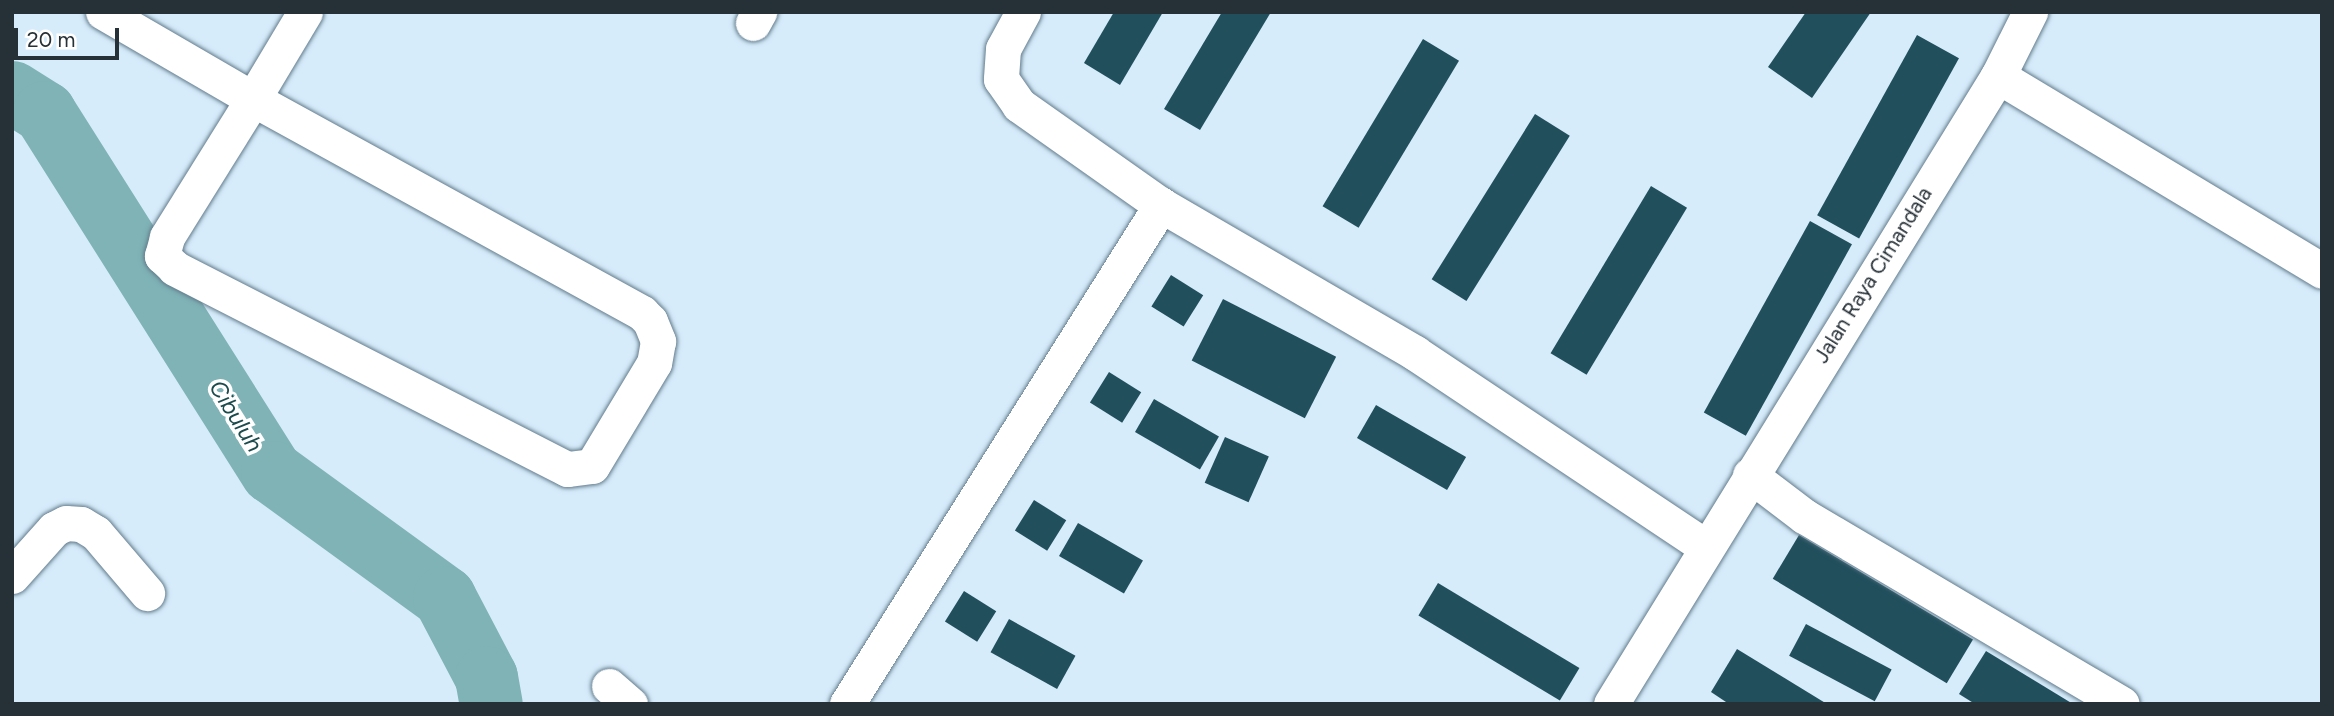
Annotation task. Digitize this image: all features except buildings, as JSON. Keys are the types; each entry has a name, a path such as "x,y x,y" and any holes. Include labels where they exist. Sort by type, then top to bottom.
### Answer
{"street":[{"path":"103,12 253,99 650,321 658,341 654,363 592,466 567,469 167,263 162,256 167,237 253,99 305,12"},
{"path":"1023,12 1003,49 1001,79 1019,104 1161,205 1415,352 1706,547"},
{"name":"Jalan Raya Cimandala","path":"1611,704 1749,475 1998,76 2030,12"},
{"path":"1998,76 2322,271"},
{"path":"848,704 1161,205"},
{"path":"1749,475 1804,516 2122,704"},
{"path":"12,576 54,529 66,523 81,524 96,533 147,593"}],"waterway":[{"name":"Cibuluh","path":"12,92 44,112 272,472 444,597 486,677 491,704"}]}
